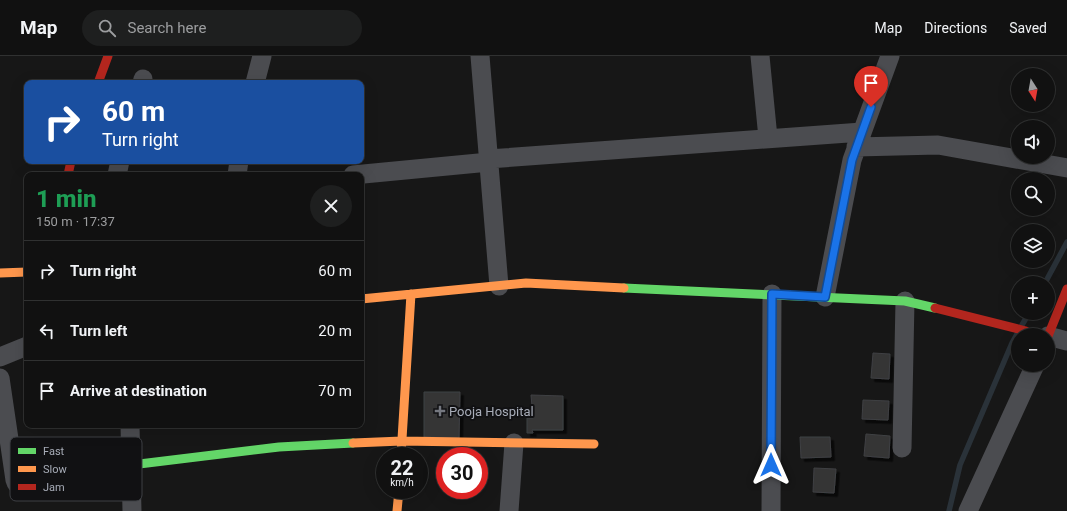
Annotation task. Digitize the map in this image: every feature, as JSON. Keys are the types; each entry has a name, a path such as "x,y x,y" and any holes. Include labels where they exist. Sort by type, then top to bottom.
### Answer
{"street":[{"path":"99,80 108,56"},
{"path":"257,80 262,56"},
{"path":"480,56 499,286"},
{"path":"760,56 768,138"},
{"path":"825,297 850,167 890,56"},
{"path":"364,174 488,160 768,138 859,140 938,145 1067,168"},
{"path":"0,272 24,272"},
{"path":"364,299 526,283 905,300 1011,328"},
{"path":"1051,328 1067,289"},
{"path":"402,447 411,294"},
{"path":"771,511 772,294"},
{"path":"902,448 905,300"},
{"path":"1055,338 1067,341"},
{"path":"0,357 24,347"},
{"path":"968,511 1032,372"},
{"path":"0,378 10,446"},
{"path":"142,470 279,447 402,441 594,444"},
{"path":"510,511 514,443"},
{"path":"397,511 398,499"},
{"path":"132,501 132,511"}],"building":[{"path":"873,353 890,354 889,379 871,378"},
{"path":"424,392 460,392 459,438 424,437"},
{"path":"531,395 563,396 563,430 532,430 533,433 527,433 527,418 533,418"},
{"path":"863,400 889,401 888,420 862,419"},
{"path":"866,434 890,436 889,458 864,456"},
{"path":"800,437 830,437 831,457 801,458"},
{"path":"814,468 836,469 834,493 813,492"}],"waterway":[{"path":"1049,276 1067,242"},
{"path":"1022,325 1025,320"},
{"path":"949,511 960,465 1011,345"}],"traffic: fast":[{"path":"624,288 905,301 935,308"},
{"path":"142,464 279,447 353,443"}],"traffic: slow":[{"path":"0,273 24,272"},
{"path":"364,299 526,283 624,288"},
{"path":"401,447 411,294"},
{"path":"353,443 402,441 594,444"},
{"path":"397,511 398,499"}],"traffic: jam":[{"path":"99,80 108,56"},
{"path":"69,172 70,164"},
{"path":"1051,328 1067,289"},
{"path":"935,308 1014,328"}],"place":[{"name":"Pooja Hospital","path":"440,411"}],"route":[{"path":"771,465 772,294 825,297 852,160 871,107"}]}
